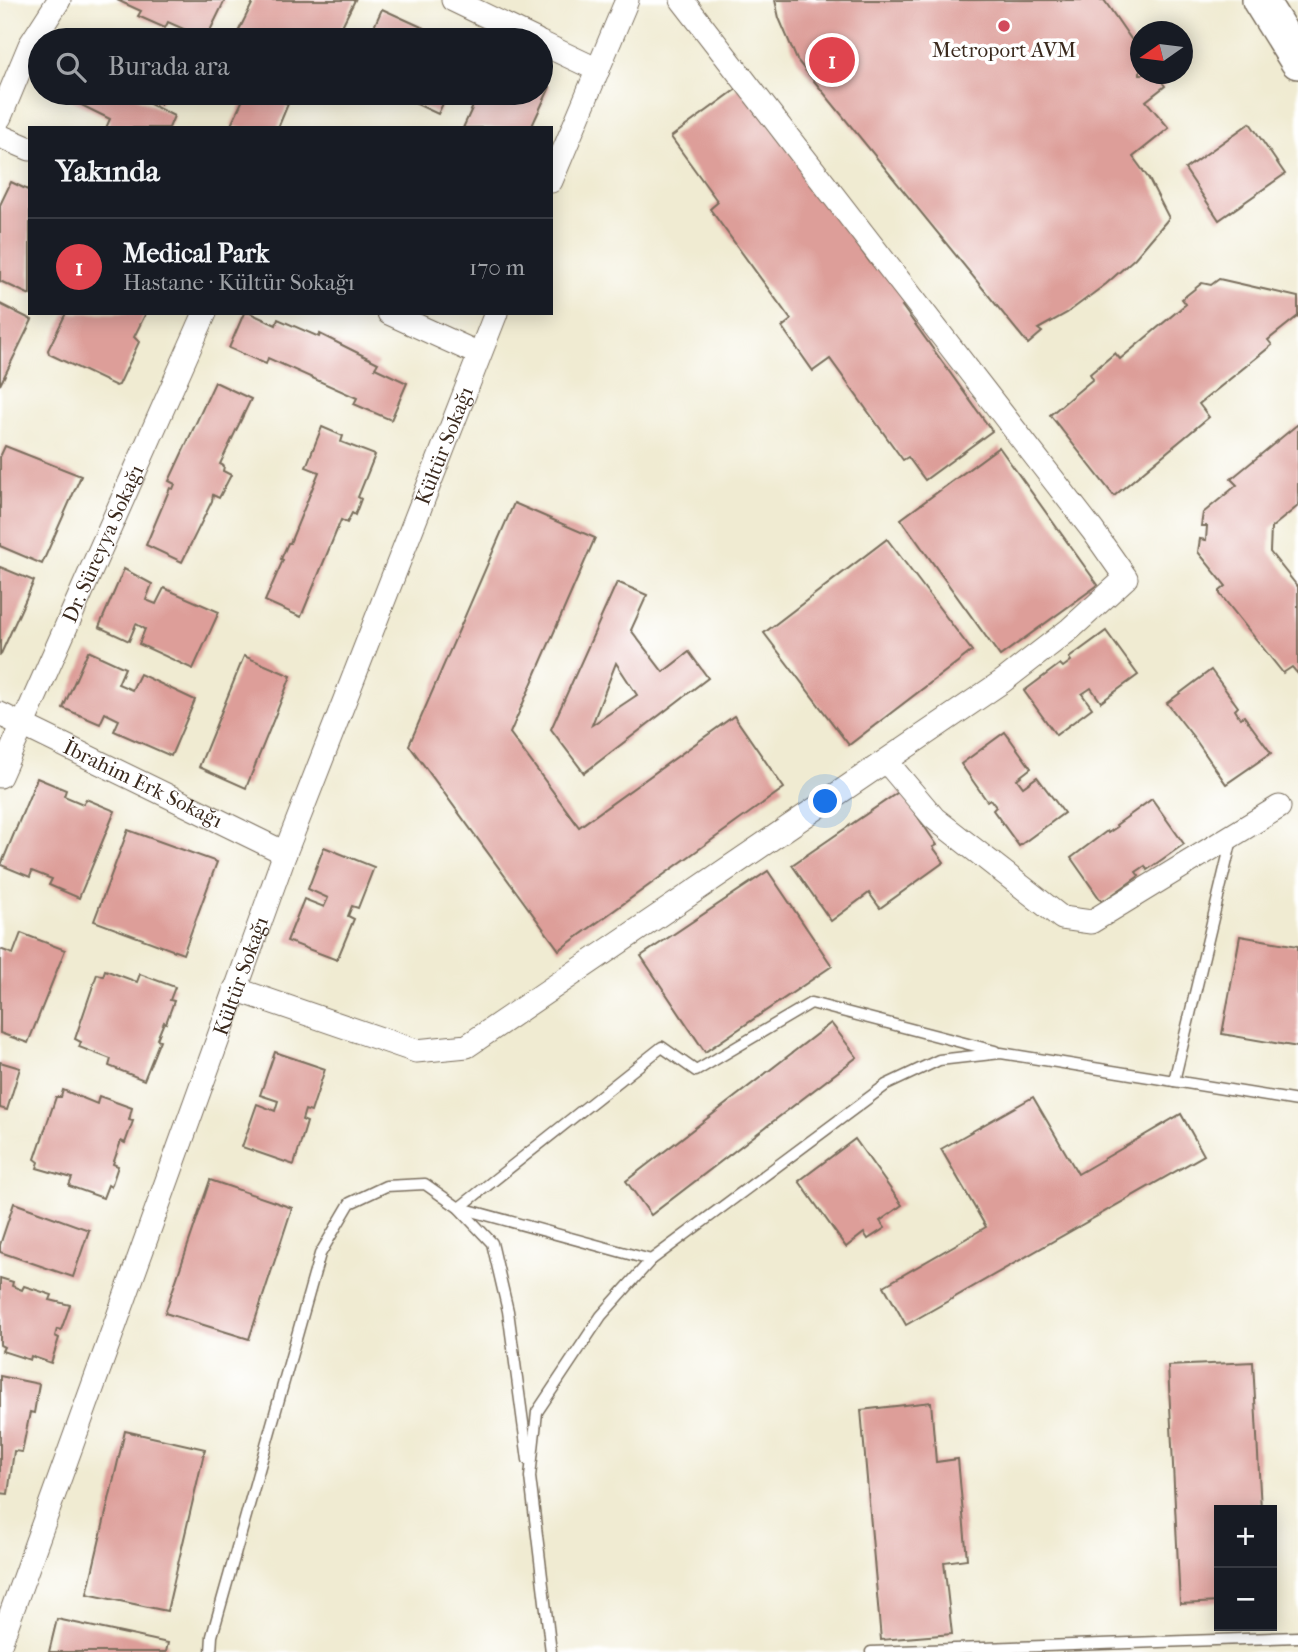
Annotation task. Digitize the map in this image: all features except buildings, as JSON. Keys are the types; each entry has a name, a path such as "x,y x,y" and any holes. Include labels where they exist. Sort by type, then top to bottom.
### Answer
{"main road":[{"path":"1260,0 1298,61"}],"street":[{"path":"41,28 59,0"},
{"path":"453,0 511,28"},
{"path":"553,176 627,0"},
{"path":"235,989 416,1051 467,1046 1003,681 1070,629 1126,578 682,0"},
{"path":"553,49 598,70"},
{"path":"0,117 28,50"},
{"path":"0,136 28,148"},
{"name":"Dr. Süreyya Sokağı","path":"0,776 204,315"},
{"path":"393,315 480,354"},
{"name":"Kültür Sokağı","path":"0,1644 285,853 495,315"},
{"name":"İbrahim Erk Sokağı","path":"0,714 285,853"},
{"path":"886,761 934,818 1062,918 1091,922 1279,807"}],"lane":[{"path":"1174,1081 1233,836"},
{"path":"459,1208 662,1047 696,1071 811,1003 1000,1053 1298,1101"},
{"path":"530,1477 537,1412 601,1316 651,1260 886,1085 939,1060 1000,1053"},
{"path":"211,1652 212,1636 320,1254 351,1203 386,1186 425,1184 459,1208 492,1244 509,1311 551,1652"},
{"path":"459,1208 651,1260"},
{"path":"871,1652 1298,1637"}],"place":[{"name":"Metroport AVM","path":"1004,26"},
{"name":"Medical Park","path":"832,60"}]}
